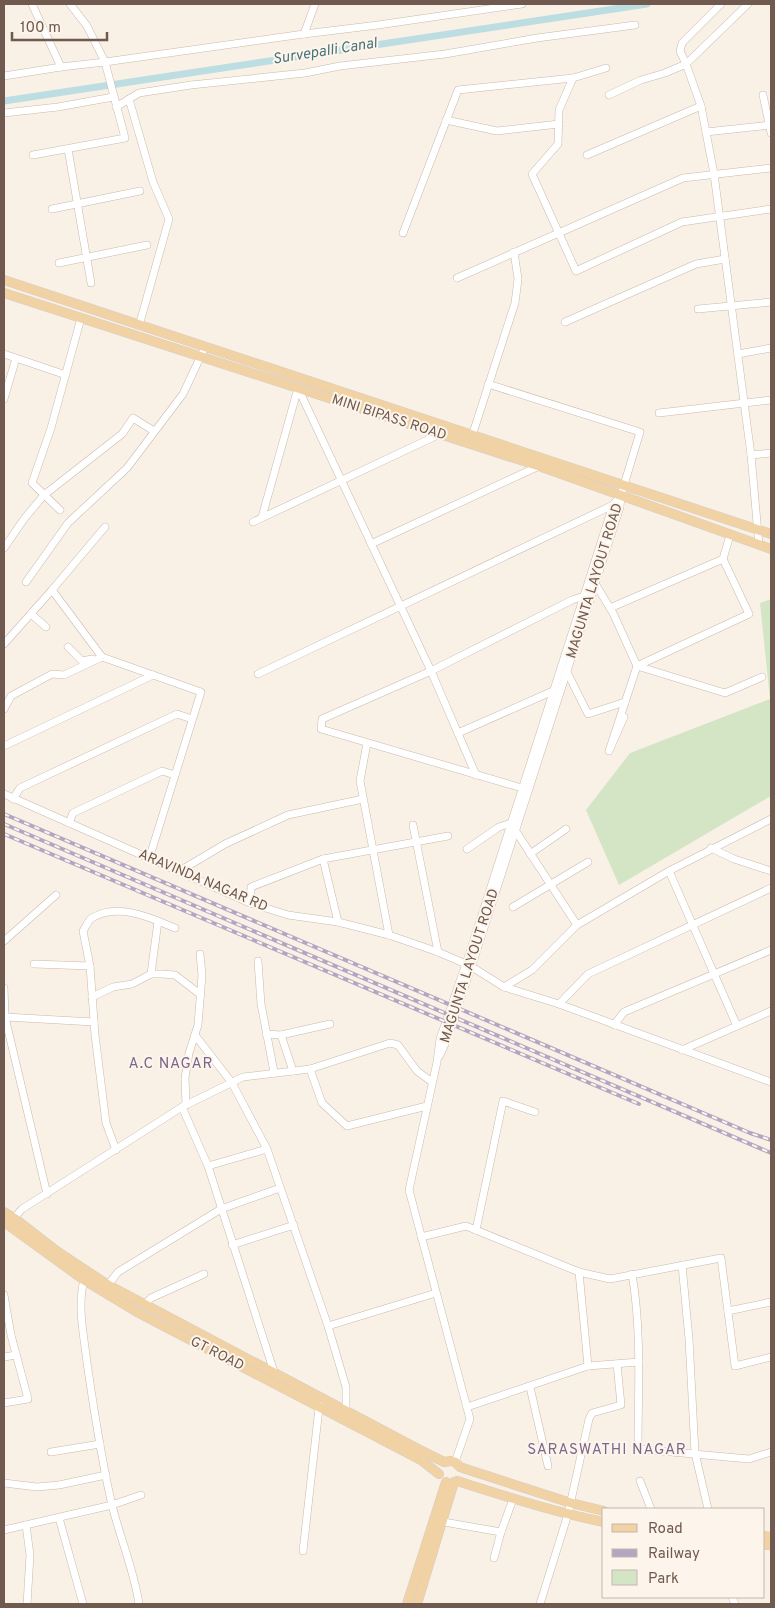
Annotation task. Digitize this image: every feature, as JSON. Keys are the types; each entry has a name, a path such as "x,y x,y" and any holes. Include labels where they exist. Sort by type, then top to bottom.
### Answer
{"main road":[{"path":"4,280 472,436 622,490 771,534"},
{"name":"MINI BIPASS ROAD","path":"4,293 539,466 622,490 730,535 771,549"},
{"path":"4,1212 58,1252 108,1285 444,1462 452,1461 458,1465 571,1503 602,1511"},
{"name":"GT ROAD","path":"4,1222 84,1280 137,1312 421,1460 439,1474"},
{"path":"444,1462 440,1467 439,1474 442,1479 602,1522"},
{"path":"407,1604 452,1482 461,1474 458,1465"},
{"path":"417,1604 439,1521"}],"street":[{"path":"32,4 61,67"},
{"path":"33,155 125,138 105,62 87,26 70,4"},
{"path":"304,34 315,4"},
{"path":"4,76 522,4"},
{"path":"721,4 682,42 680,51 701,106 714,174 751,455 760,545"},
{"path":"609,95 641,80 686,64 748,4"},
{"path":"116,107 139,93 445,54 537,38 635,25"},
{"path":"403,233 458,90 573,78 606,68"},
{"path":"573,78 559,110 558,144 532,174 576,271 682,222 771,210"},
{"path":"706,132 771,128 763,95"},
{"path":"4,113 58,107 113,97"},
{"path":"129,99 153,182 169,219 139,326"},
{"path":"588,155 701,106"},
{"path":"446,120 497,131 559,124"},
{"path":"68,149 90,283"},
{"path":"457,278 684,178 771,168"},
{"path":"52,209 140,191"},
{"path":"59,263 147,244"},
{"path":"472,436 514,303 518,279 514,252"},
{"path":"565,322 696,264 725,260"},
{"path":"698,309 771,302"},
{"path":"60,510 32,483 51,428 81,318"},
{"path":"26,582 68,523 127,468 182,394 205,347"},
{"path":"738,354 771,348"},
{"path":"4,354 66,375"},
{"path":"4,398 16,358"},
{"path":"262,517 301,379"},
{"path":"488,384 640,432 622,490"},
{"path":"298,388 431,671 476,775"},
{"path":"659,413 771,400"},
{"path":"4,548 24,519 44,495 122,434 133,418 154,431"},
{"path":"252,522 440,434"},
{"path":"751,455 771,453"},
{"path":"371,544 539,466"},
{"name":"MAGUNTA LAYOUT ROAD","path":"513,826 522,788 613,505 622,490"},
{"name":"MAGUNTA LAYOUT ROAD","path":"458,1465 470,1419 409,1190 437,1062 445,1044 513,826 568,672 620,507 622,490"},
{"path":"258,674 613,505"},
{"path":"4,644 105,527"},
{"path":"637,666 749,614 722,559 730,535"},
{"path":"610,608 722,559"},
{"path":"596,585 610,608 637,666 609,751 624,717"},
{"path":"52,590 102,657"},
{"path":"522,788 321,729 322,719 431,671 584,596"},
{"path":"31,614 46,627"},
{"path":"68,647 82,661 102,657 200,692 149,859"},
{"path":"4,710 11,696 52,674 64,675 102,657"},
{"path":"637,666 725,693 762,677"},
{"path":"568,672 588,714 625,702"},
{"path":"4,746 152,675"},
{"path":"458,733 554,691"},
{"path":"14,799 20,788 177,714 192,719"},
{"path":"367,743 360,781 389,935"},
{"path":"68,823 73,813 162,772 175,775"},
{"name":"ARAVINDA NAGAR RD","path":"4,794 250,903 288,915 338,922 389,935 438,952 469,966 504,987 559,1004 682,1050 769,1079"},
{"path":"178,872 225,844 288,815 363,799"},
{"path":"504,987 532,970 577,925 668,871 771,819"},
{"path":"413,825 438,952"},
{"path":"467,849 499,827 513,826 577,925"},
{"path":"530,854 566,829"},
{"path":"250,903 251,887 323,859 448,836"},
{"path":"711,848 734,859 771,871"},
{"path":"323,859 338,922"},
{"path":"513,907 588,862"},
{"path":"668,871 737,1026"},
{"path":"559,1004 588,974 771,888"},
{"path":"4,940 56,895"},
{"path":"116,1150 106,1123 94,1022 90,966 83,931 91,918 110,911 126,911 147,916 175,928"},
{"path":"151,974 158,921"},
{"path":"614,1025 624,1012 771,950"},
{"path":"200,954 202,975 198,1025 189,1054 185,1078 184,1106 208,1166 232,1246 274,1372"},
{"path":"258,961 261,1004 274,1072"},
{"path":"34,964 90,966"},
{"path":"92,997 113,987 132,984 151,974 175,976 200,995"},
{"path":"4,988 5,1017 47,1194"},
{"path":"682,1050 771,1011"},
{"path":"5,1017 94,1022"},
{"path":"266,1034 281,1035 330,1024"},
{"path":"195,1034 232,1082 267,1149 328,1326 346,1387 346,1410"},
{"path":"281,1035 293,1071"},
{"path":"14,1218 22,1209 184,1106 243,1077 310,1069 386,1044 395,1044 402,1048 417,1071 432,1082"},
{"path":"310,1069 322,1103 347,1126 427,1106"},
{"path":"476,1230 502,1101 535,1112"},
{"path":"208,1166 267,1149"},
{"path":"108,1285 118,1272 221,1209 280,1188"},
{"path":"232,1246 294,1225"},
{"path":"421,1237 466,1226 579,1272 610,1279 722,1258 735,1366 771,1357"},
{"path":"682,1265 689,1338 695,1453 708,1508"},
{"path":"579,1272 588,1366"},
{"path":"144,1305 151,1298 204,1274"},
{"path":"632,1274 637,1300 639,1362 638,1449 749,1459 771,1452"},
{"path":"84,1280 81,1293 82,1320 100,1444 112,1505 139,1604"},
{"path":"328,1326 436,1293"},
{"path":"4,1294 16,1355 28,1399 4,1403"},
{"path":"728,1311 771,1302"},
{"path":"4,1357 16,1355"},
{"path":"467,1407 588,1366 639,1362"},
{"path":"540,1604 571,1503 589,1419 592,1413 621,1405 616,1364"},
{"path":"530,1387 548,1466"},
{"path":"303,1551 320,1408 324,1399"},
{"path":"52,1452 100,1444"},
{"path":"4,1483 37,1487 106,1476"},
{"path":"640,1481 652,1508"},
{"path":"4,1530 112,1505 141,1494"},
{"path":"494,1558 513,1499"},
{"path":"60,1518 83,1604"},
{"path":"439,1521 501,1532"},
{"path":"26,1526 30,1555 27,1604"}],"green space":[{"path":"771,599 771,796 619,885 586,810 630,753 770,699 760,603"}],"waterway":[{"name":"Survepalli Canal","path":"4,101 647,4"}],"railway":[{"path":"4,814 750,1133 771,1140"},
{"path":"4,824 771,1153"},
{"path":"4,834 639,1104"}],"district":[{"name":"A.C NAGAR","path":"171,1064"},
{"name":"SARASWATHI NAGAR","path":"607,1450"}]}
